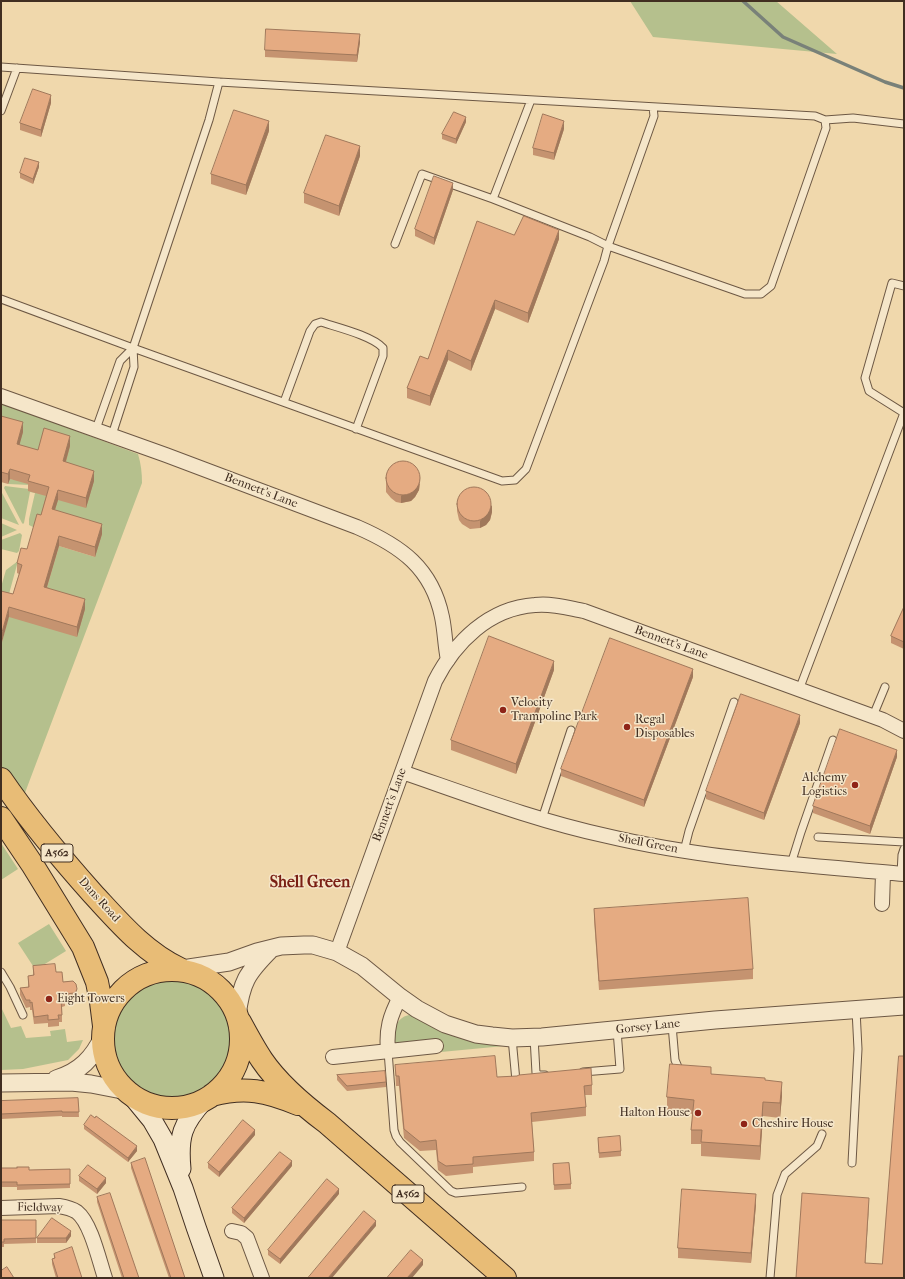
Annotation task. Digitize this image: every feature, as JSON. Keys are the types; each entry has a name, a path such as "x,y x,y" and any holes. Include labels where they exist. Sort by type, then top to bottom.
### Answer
{"main road":[{"name":"Dans Road","path":"1,780 62,859 119,922 157,957 181,969"},
{"name":"A562","path":"1,818 32,864 83,947 91,966 101,1002 104,1048 107,1059 115,1077 128,1091 146,1103 164,1107 183,1107 208,1097 233,1090 248,1090 261,1092 287,1100 310,1110"},
{"name":"A562","path":"104,1031 108,1015 113,1004 126,988 135,982 154,973 181,969 196,973 220,988 227,996 238,1019 262,1061 279,1082 505,1278"},
{"name":"A562","path":"208,1097 226,1080 236,1064 240,1045 238,1019"},
{"path":"128,1091 159,1130 183,1188 214,1278"},
{"path":"183,1188 180,1154 181,1136 191,1116 208,1097"}],"street":[{"name":"Bennett's Lane","path":"1,396 96,429 357,527 387,541 412,561 421,570 430,583 442,618 448,660"},
{"name":"Bennett's Lane","path":"337,952 435,681 460,644 473,630 495,615 521,606 536,604 584,611 873,716 904,731"},
{"name":"Shell Green","path":"402,772 542,819 607,836 684,851 791,864 902,874"},
{"path":"882,904 883,873"},
{"name":"Gorsey Lane","path":"181,969 229,962 257,952 282,946 313,945 337,952 362,966 400,998 431,1018 476,1034 512,1038 617,1030 780,1014 904,1006"},
{"path":"238,1019 242,989 246,979 251,970 271,949"},
{"path":"388,1051 388,1028 391,1017 400,998"},
{"path":"44,1082 64,1077 79,1069 92,1056 99,1046 104,1031"},
{"path":"333,1057 436,1046"},
{"path":"1,1083 71,1082 92,1084 128,1091"},
{"name":"Fieldway","path":"1,1208 59,1206 76,1211 88,1227 105,1278"},
{"path":"232,1231 241,1233 247,1238 262,1278"}],"lane":[{"path":"1,67 219,82 815,116 825,120 853,118 904,124"},
{"path":"1,111 17,68"},
{"path":"112,435 134,367 133,348 209,120 219,82"},
{"path":"493,199 531,100"},
{"path":"1,299 502,481 515,480 526,470 604,261 654,116 653,107"},
{"path":"395,244 422,174 493,199 590,237 608,246 745,294 761,294 771,286 826,128 825,120"},
{"path":"799,690 904,413 869,391 865,378 892,283 904,286"},
{"path":"284,402 310,331 315,324 321,322 356,333 379,344 383,348 382,356 356,429"},
{"path":"96,429 120,361 133,348"},
{"path":"873,716 885,687"},
{"path":"684,851 689,831 734,702"},
{"path":"542,819 571,730"},
{"path":"791,864 833,740"},
{"path":"818,837 904,842"},
{"path":"902,874 902,855 904,849"},
{"path":"1,972 23,1015"},
{"path":"852,1163 858,1050 856,1009"},
{"path":"672,1024 674,1060 678,1067"},
{"path":"573,1073 620,1069 617,1030"},
{"path":"534,1037 536,1073 539,1075 551,1074"},
{"path":"512,1038 516,1081"},
{"path":"388,1051 394,1130 400,1142 451,1191 456,1193 522,1188"},
{"path":"770,1278 777,1195 785,1174 817,1146 822,1134"}],"green space":[{"path":"630,1 776,1 837,54 653,37"},
{"path":"1,403 138,454 142,476 142,483 20,806 1,767 1,646 11,608 44,597 59,546 95,557 36,527 29,525 35,493 30,492 24,523 22,523 4,488 5,486 29,489 30,485 8,484 10,479 16,480 1,426"},
{"path":"1,491 19,525 1,518"},
{"path":"1,523 17,530 1,537"},
{"path":"20,533 22,535 19,551 17,553 1,549 1,540"},
{"path":"18,561 9,594 1,596 1,587 6,570"},
{"path":"1,843 18,869 1,880"},
{"path":"49,924 66,951 40,967 33,966 18,943"},
{"path":"171,980 193,985 204,990 220,1006 225,1017 230,1039 225,1061 220,1072 204,1088 193,1093 171,1098 149,1093 138,1088 122,1072 117,1061 112,1039 117,1017 122,1006 138,990 149,985"},
{"path":"1,1007 11,1028 21,1026 26,1038 51,1036 50,1031 65,1029 67,1042 83,1040 79,1049 68,1060 23,1069 1,1070"},
{"path":"409,1015 504,1046 441,1052 439,1039 394,1043 394,1034 398,1022"}],"building":[{"path":"266,29 360,34 357,55 265,50"},
{"path":"33,89 51,95 41,130 20,123"},
{"path":"234,110 269,121 246,185 211,174"},
{"path":"454,112 466,117 456,139 442,134"},
{"path":"543,114 564,121 554,153 533,148"},
{"path":"326,135 360,146 339,206 304,193"},
{"path":"25,158 39,162 33,179 20,173"},
{"path":"434,176 453,183 434,238 415,229"},
{"path":"524,216 559,230 528,313 495,300 471,361 448,350 430,396 407,388 420,356 428,359 477,221 514,235"},
{"path":"1,416 23,422 17,444 38,450 44,428 70,436 63,461 94,471 86,498 58,490 52,509 102,524 95,547 59,536 44,587 85,599 77,627 9,607 1,636 1,591 13,594 22,565 17,563 21,548 27,549 37,514 41,515 49,487 28,481 30,475 10,469 8,474 1,472"},
{"path":"400,461 406,461 415,466 419,472 419,484 415,490 406,495 400,495 391,490 386,481 386,475 391,466"},
{"path":"471,487 477,487 481,488 488,494 491,504 490,511 484,518 477,521 471,521 467,520 460,514 457,507 457,501 458,497 464,490"},
{"path":"904,607 904,642 891,636"},
{"name":"Velocity Trampoline Park","path":"489,636 554,661 516,764 451,740"},
{"name":"Regal Disposables","path":"610,638 693,669 644,800 561,769"},
{"path":"741,694 800,715 764,813 706,791"},
{"name":"Alchemy Logistics","path":"840,729 897,750 870,826 813,806"},
{"path":"748,898 753,969 599,981 594,909"},
{"name":"Eight Towers","path":"55,964 56,972 62,972 63,982 73,981 76,984 77,989 75,993 64,994 65,999 61,999 62,1015 58,1015 59,1019 48,1020 48,1015 34,1017 32,1002 30,1003 30,1000 26,1000 20,988 29,987 28,976 34,975 33,966"},
{"path":"495,1056 497,1077 591,1068 592,1085 584,1086 586,1107 531,1113 534,1152 473,1157 473,1164 446,1166 438,1161 436,1140 420,1142 404,1129 399,1076 396,1076 395,1065"},
{"path":"899,1056 904,1056 904,1278 796,1278 802,1193 869,1198 865,1263 882,1264"},
{"path":"670,1064 711,1067 711,1074 765,1078 765,1080 782,1082 780,1103 763,1102 760,1146 701,1142 702,1130 691,1130 694,1100 667,1097"},
{"path":"385,1071 386,1082 347,1086 337,1075"},
{"path":"78,1098 79,1112 62,1111 1,1114 1,1101"},
{"path":"91,1115 95,1118 96,1116 137,1146 128,1158 84,1125"},
{"path":"243,1120 255,1130 219,1172 208,1163"},
{"path":"620,1136 621,1151 599,1153 598,1138"},
{"path":"280,1152 292,1161 244,1218 232,1208"},
{"path":"145,1158 185,1278 171,1278 131,1163"},
{"path":"569,1163 571,1184 554,1185 553,1164"},
{"path":"88,1165 106,1178 97,1189 79,1176"},
{"path":"29,1167 29,1170 70,1169 70,1184 17,1185 17,1182 1,1182 1,1168"},
{"path":"327,1179 339,1189 280,1259 268,1250"},
{"path":"682,1189 756,1194 751,1253 678,1248"},
{"path":"110,1193 139,1278 124,1278 97,1197"},
{"path":"364,1211 376,1221 328,1278 308,1278"},
{"path":"52,1218 71,1231 66,1238 37,1238"},
{"path":"1,1220 36,1220 36,1238 4,1239 4,1242 1,1242"},
{"path":"72,1247 82,1278 58,1278 52,1259 55,1258 54,1254"},
{"path":"411,1250 423,1260 407,1278 387,1278"},
{"path":"7,1267 14,1278 1,1278 1,1271"}],"waterway":[{"path":"743,1 783,37 885,82 904,88"}],"place":[{"name":"Velocity Trampoline Park","path":"503,710"},
{"name":"Regal Disposables","path":"627,727"},
{"name":"Alchemy Logistics","path":"855,785"},
{"name":"Eight Towers","path":"49,999"},
{"name":"Halton House","path":"698,1113"},
{"name":"Cheshire House","path":"744,1124"}],"district":[{"name":"Shell Green","path":"310,883"}]}
